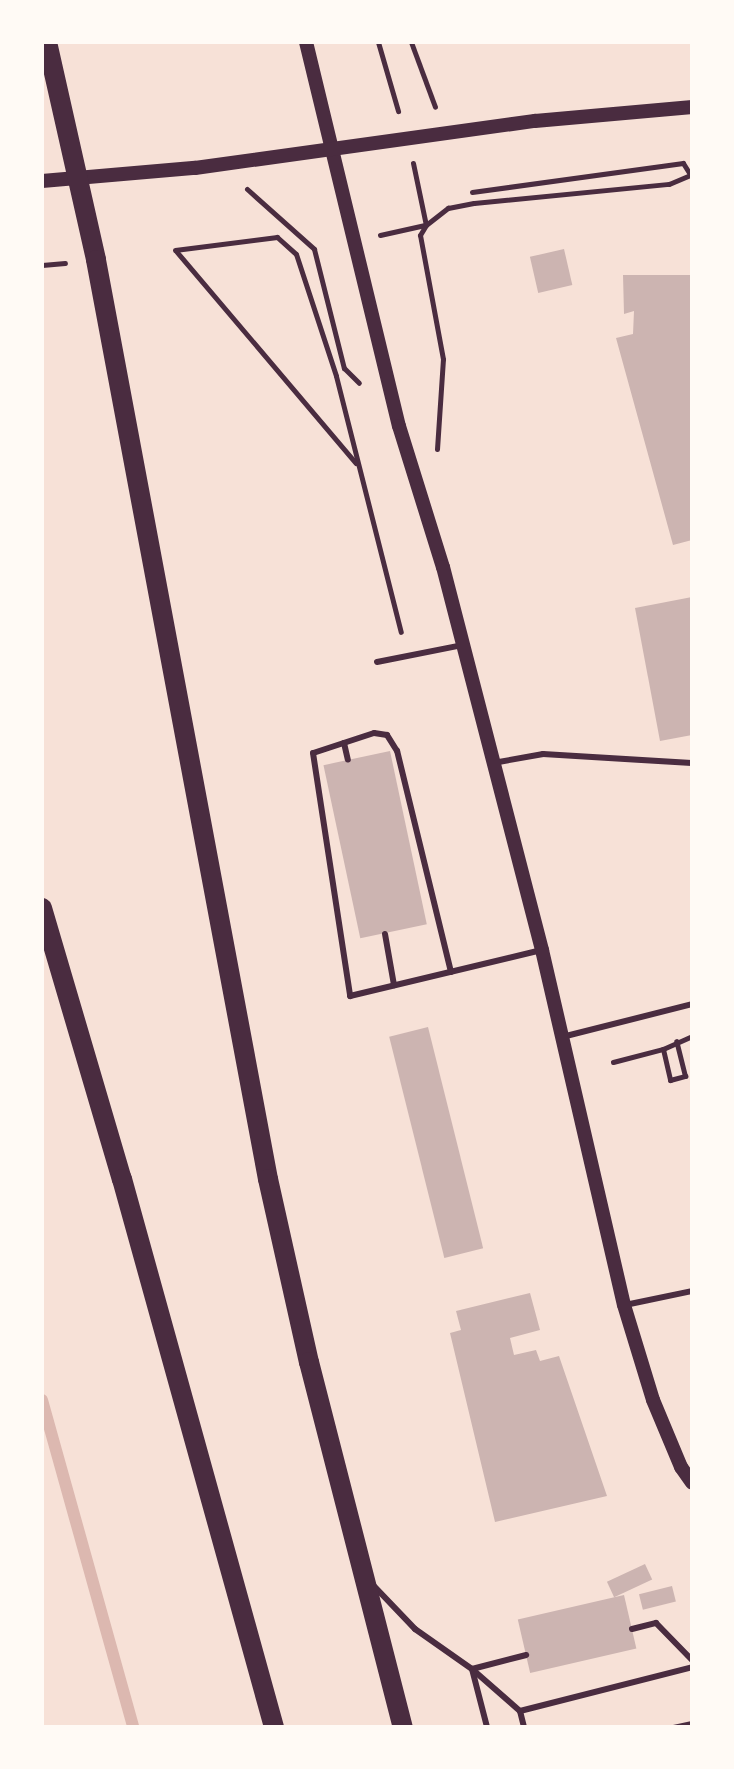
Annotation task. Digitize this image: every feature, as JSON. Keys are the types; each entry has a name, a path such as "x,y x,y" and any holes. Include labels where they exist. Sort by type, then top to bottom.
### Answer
{"main road":[{"path":"47,42 79,178 268,1179 309,1362 403,1727"},
{"path":"42,908 122,1179 274,1727"}],"street":[{"path":"306,42 399,426 433,529 542,950 624,1305 653,1400 681,1467 692,1483"},
{"path":"42,181 219,165 535,121 692,107"}],"lane":[{"path":"377,662 463,645"},
{"path":"451,972 397,751 387,735 374,733 313,753 350,996 394,985 451,972 542,950"},
{"path":"344,743 348,760"},
{"path":"493,763 543,754 692,763"},
{"path":"385,934 394,985"},
{"path":"562,1037 692,1004"},
{"path":"624,1305 692,1291"},
{"path":"365,1577 415,1629 472,1669 520,1711 524,1727"},
{"path":"632,1629 656,1623 692,1660"},
{"path":"472,1669 526,1655"},
{"path":"520,1711 692,1667"},
{"path":"472,1669 487,1727"}],"path":[{"path":"378,42 398,111"},
{"path":"411,42 435,107"},
{"path":"437,451 443,359 420,235 426,225 448,208 474,203 669,184 692,175 683,163 472,192"},
{"path":"219,165 314,249 344,368 399,426"},
{"path":"420,198 426,225"},
{"path":"358,465 175,250 277,237 296,254 336,376 407,656"},
{"path":"42,265 70,262"},
{"path":"613,1062 663,1049 692,1036"},
{"path":"663,1049 670,1080 685,1076 676,1041"},
{"path":"673,1727 692,1723"}],"building":[{"path":"564,249 572,285 538,293 530,257"},
{"path":"623,275 692,275 692,540 673,545 616,338 633,334 634,311 624,314"},
{"path":"692,597 692,735 660,741 635,608"},
{"path":"390,751 427,924 360,938 323,765"},
{"path":"428,1027 483,1248 444,1258 389,1037"},
{"path":"530,1293 540,1330 510,1338 514,1355 536,1350 540,1361 559,1356 607,1496 495,1522 450,1333 461,1330 456,1311"},
{"path":"645,1564 652,1579 614,1597 607,1582"},
{"path":"672,1586 676,1602 643,1610 639,1594"},
{"path":"624,1595 636,1649 530,1673 518,1620"}],"waterway":[{"path":"42,1400 133,1727"}]}
